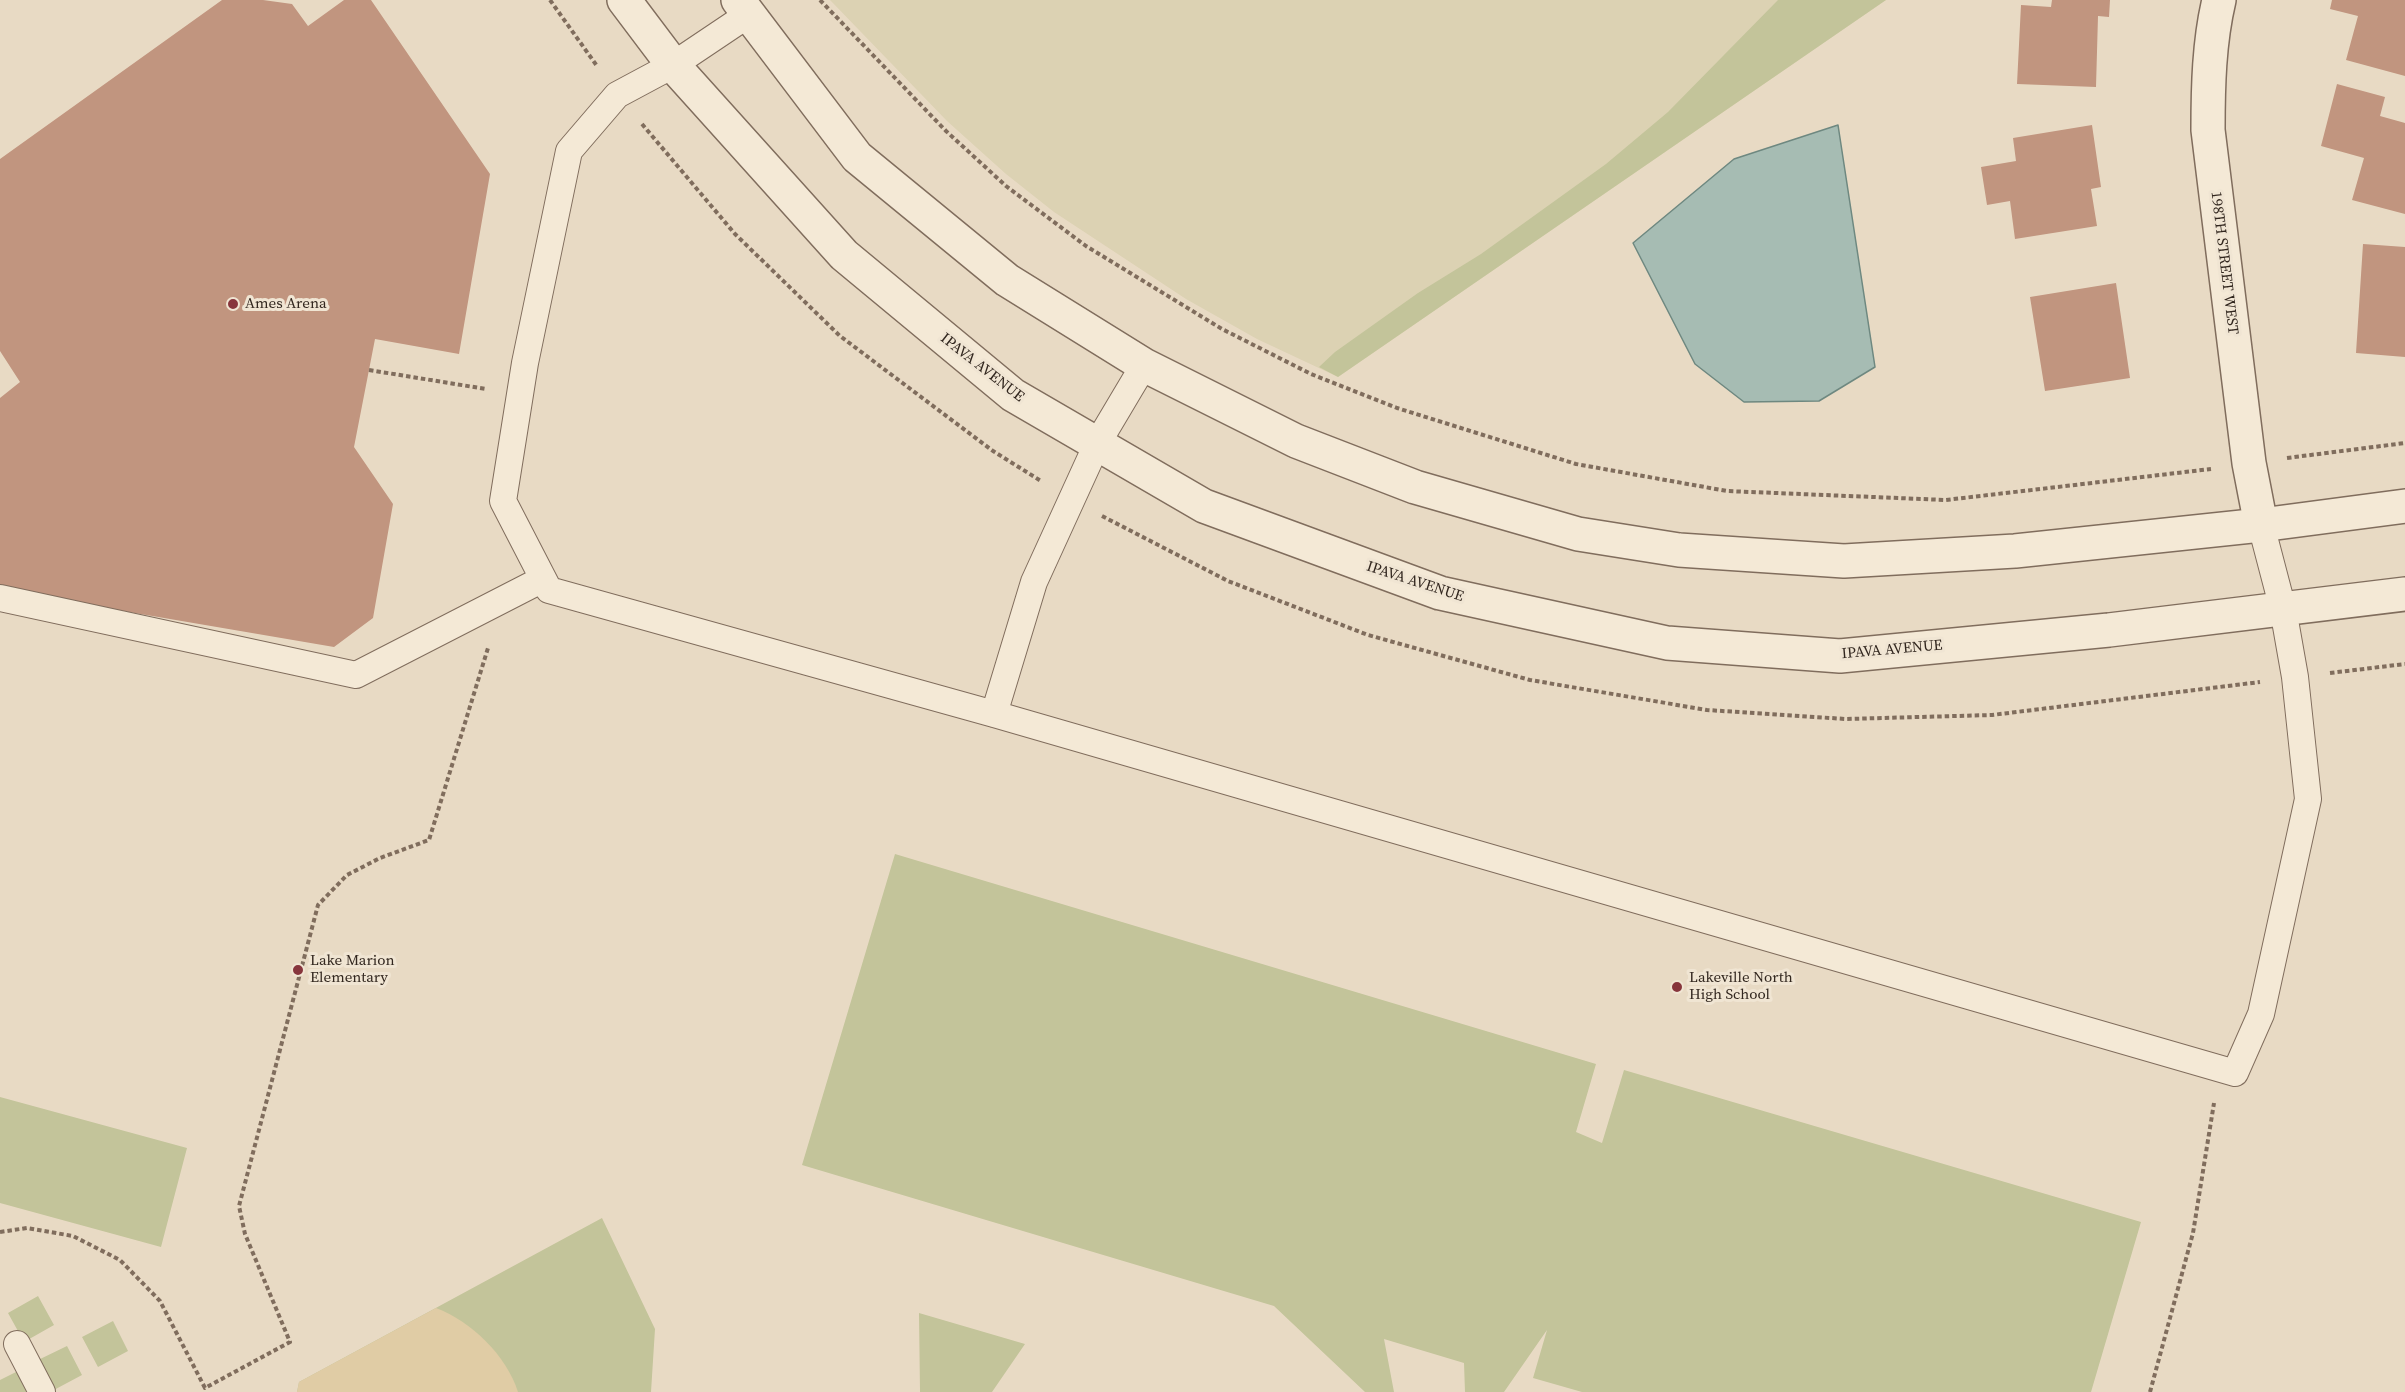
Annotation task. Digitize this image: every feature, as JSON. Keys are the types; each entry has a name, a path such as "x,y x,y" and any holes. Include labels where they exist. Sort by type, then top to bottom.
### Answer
{"street":[{"name":"IPAVA AVENUE","path":"624,0 673,65 844,255 1012,395 1204,506 1440,593 1667,643 1840,656 2109,630 2405,594"},
{"name":"198TH STREET WEST","path":"2219,0 2211,58 2208,130 2249,463 2261,525"},
{"path":"743,7 857,157 1006,280 1144,365 1296,441 1415,487 1578,534 1679,550 1849,561 2015,551 2261,525 2405,506"}],"lane":[{"path":"743,7 673,65 617,95 569,151 520,394 503,501 549,590 994,714 2235,1073 2261,1014 2308,799 2295,677 2283,609 2261,525"},
{"path":"994,714 1034,582 1097,444 1144,365"},
{"path":"0,598 356,675 543,579"},
{"path":"17,1344 42,1392"}],"path":[{"path":"820,0 946,131 1006,186 1086,246 1222,329 1311,374 1397,408 1576,464 1727,491 1946,500 2405,443"},
{"path":"369,370 520,394"},
{"path":"0,1232 27,1227 73,1236 120,1260 160,1301 206,1388 290,1342 245,1234 239,1206 318,905 347,875 380,858 429,840 502,600"},
{"path":"2150,1392 2193,1233 2215,1103 2235,1073"}],"shaded area":[{"path":"830,0 1886,0 1338,377 1257,339 1186,299 1054,212 1006,174 947,121"},
{"path":"1838,125 1875,367 1819,401 1744,402 1695,364 1633,243 1734,159"}],"green space":[{"path":"1778,0 1886,0 1338,377 1319,367 1335,352 1418,293 1481,254 1606,164 1668,112"},
{"path":"895,854 1596,1064 1576,1132 1602,1143 1624,1070 2141,1222 2091,1392 1582,1392 1533,1378 1547,1330 1504,1392 1465,1392 1464,1363 1384,1339 1394,1392 1365,1392 1274,1306 802,1165"},
{"path":"0,1097 187,1148 161,1247 0,1203"},
{"path":"602,1218 655,1329 651,1392 297,1392 299,1382"},
{"path":"38,1296 54,1325 24,1342 8,1313"},
{"path":"919,1313 1025,1344 992,1392 920,1392"},
{"path":"113,1321 128,1351 98,1367 82,1337"},
{"path":"67,1346 82,1375 52,1391 36,1361"},
{"path":"20,1370 31,1392 0,1392 0,1380"}],"sand":[{"path":"436,1308 462,1322 486,1341 505,1365 518,1392 297,1392 299,1382"}],"building":[{"name":"Ames Arena","path":"222,0 263,0 292,4 308,26 344,0 371,0 490,174 459,354 375,339 354,447 393,504 373,618 334,647 0,590 0,398 20,382 0,351 0,159"},
{"path":"2052,0 2110,0 2109,17 2098,16 2096,87 2017,84 2021,5 2051,7"},
{"path":"2332,0 2405,0 2405,76 2346,60 2358,16 2330,9"},
{"path":"2337,84 2385,97 2380,116 2405,123 2405,214 2352,200 2364,158 2321,146"},
{"path":"2092,125 2101,187 2091,189 2097,226 2015,239 2010,201 1987,205 1981,167 2016,161 2013,138"},
{"path":"2363,244 2405,247 2405,357 2356,353"},
{"path":"2116,283 2130,378 2045,391 2030,297"}],"place":[{"name":"Ames Arena","path":"233,304"},
{"name":"Lake Marion Elementary","path":"298,970"},
{"name":"Lakeville North High School","path":"1677,987"}]}
